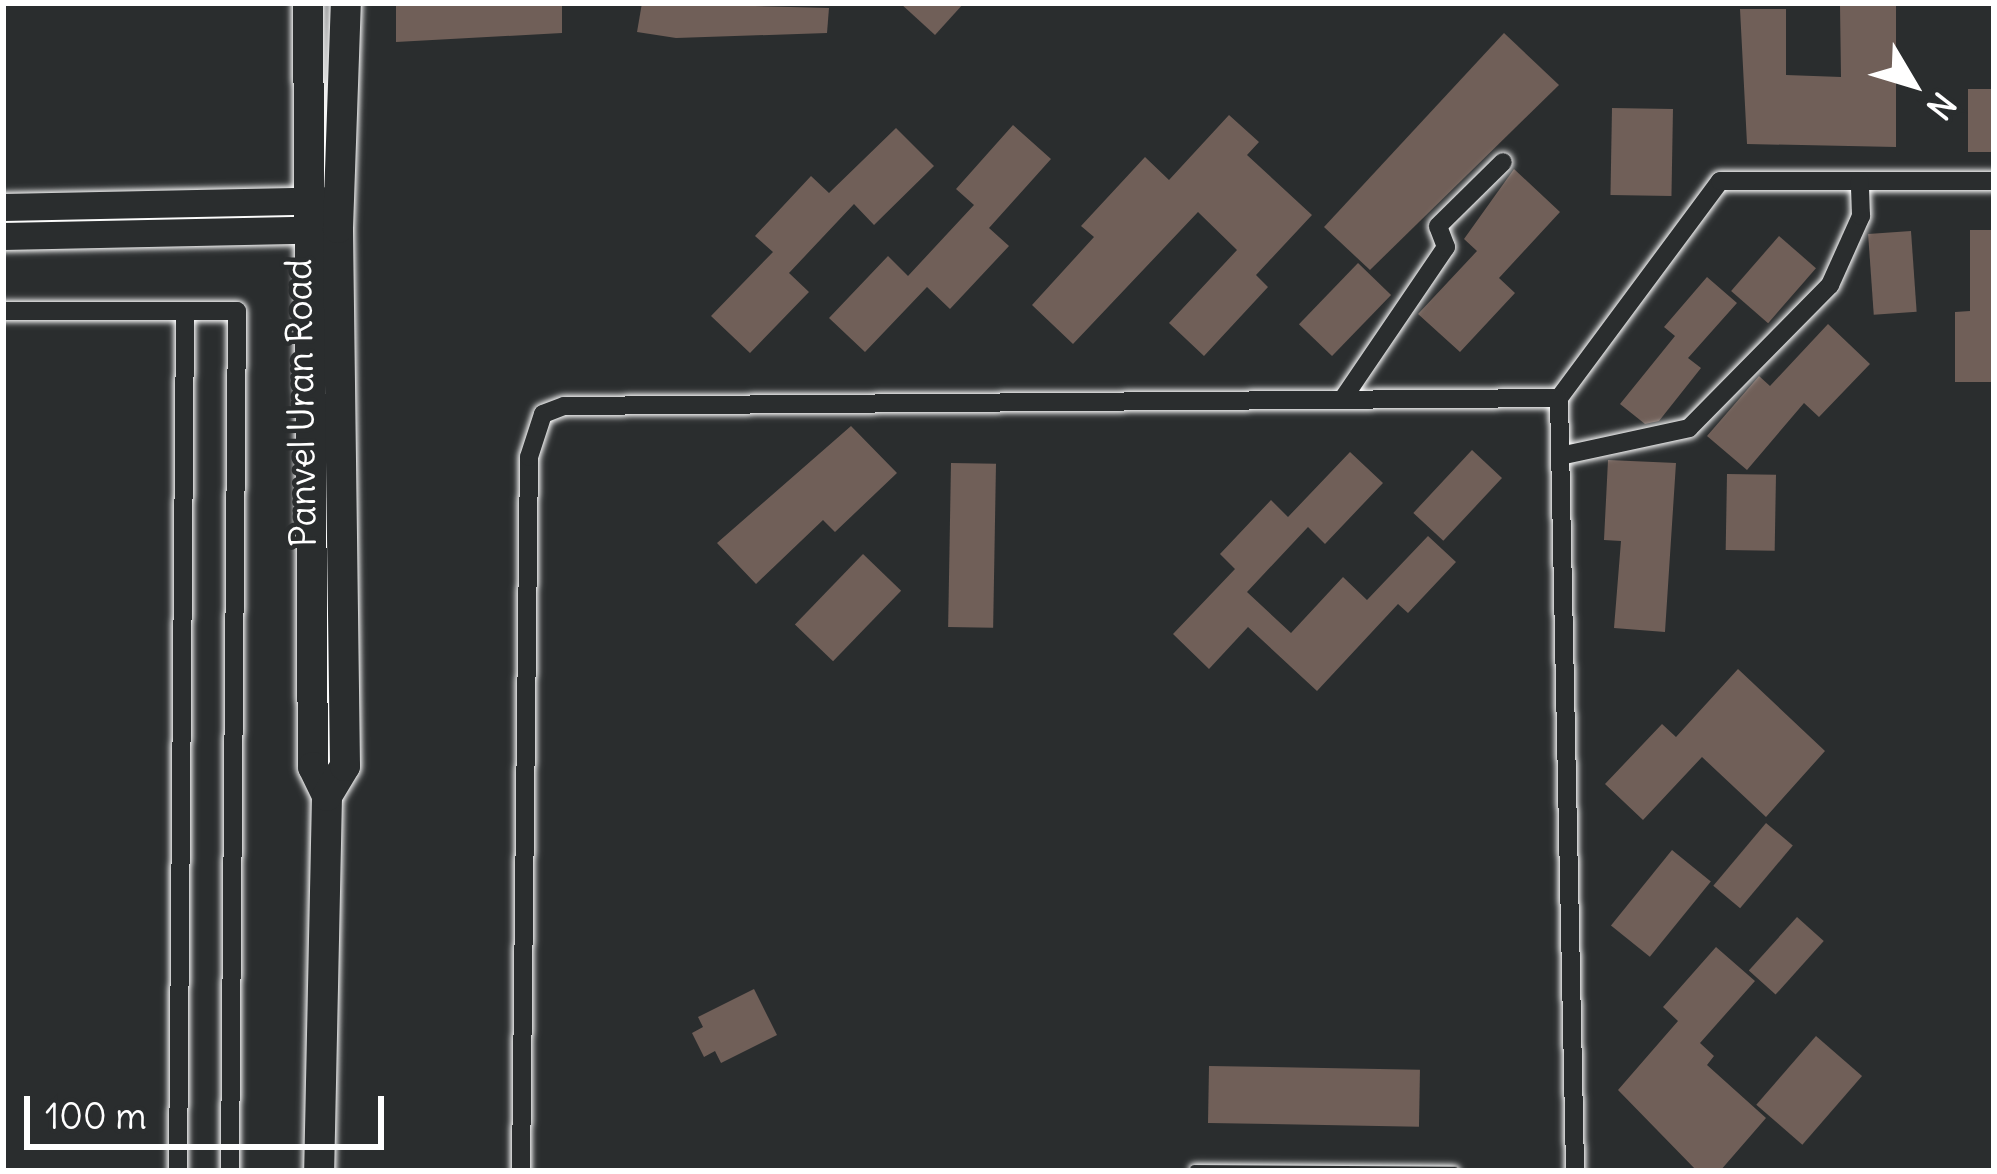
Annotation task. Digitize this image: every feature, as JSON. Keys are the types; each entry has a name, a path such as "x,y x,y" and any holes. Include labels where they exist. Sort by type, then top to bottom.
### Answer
{"main road":[{"name":"Panvel Uran Road","path":"308,3 304,216 313,767 327,796 319,1171"},
{"name":"Panvel Uran Road","path":"327,796 345,766 338,214 346,3"},
{"path":"3,207 304,216"},
{"path":"3,236 338,214"}],"street":[{"path":"1342,400 1447,247 1438,226 1503,162"},
{"path":"1575,1171 1559,398 1720,181 1994,181"},
{"path":"1560,456 1689,428 1830,285 1861,216 1860,181"},
{"path":"3,311 237,311 230,1171"},
{"path":"178,1171 185,311"},
{"path":"521,1171 529,457 543,414 564,406 1559,398"}],"lane":[{"path":"1194,1169 1454,1171"}],"building":[{"path":"396,3 562,4 562,33 396,42"},
{"path":"642,3 829,8 827,33 676,38 637,32"},
{"path":"900,3 964,3 935,35"},
{"path":"1896,4 1896,147 1747,144 1740,9 1786,9 1786,75 1841,77 1840,5"},
{"path":"1504,33 1559,85 1370,270 1324,227"},
{"path":"1968,89 1994,89 1994,152 1968,152"},
{"path":"1612,108 1673,109 1671,196 1610,195"},
{"path":"1229,115 1259,142 1247,155 1312,215 1256,275 1268,287 1204,356 1169,323 1237,250 1198,212 1073,344 1032,305 1094,237 1081,226 1145,157 1169,180"},
{"path":"1013,125 1051,159 989,228 1009,246 950,309 927,287 865,352 829,318 888,256 908,276 974,205 956,189"},
{"path":"896,128 934,166 874,225 854,204 789,273 809,292 750,353 711,316 773,252 755,236 811,176 829,193"},
{"path":"1514,169 1560,212 1499,278 1515,293 1460,352 1418,314 1477,251 1464,239"},
{"path":"1970,230 1994,230 1994,382 1955,382 1955,312 1970,311"},
{"path":"1911,231 1917,312 1874,315 1868,234"},
{"path":"1779,236 1816,268 1768,323 1731,291"},
{"path":"1358,263 1391,295 1332,356 1299,324"},
{"path":"1707,277 1737,303 1688,358 1701,368 1659,421 1645,424 1620,404 1675,336 1664,327"},
{"path":"1828,324 1870,364 1819,417 1804,403 1747,470 1707,436 1759,376 1770,386"},
{"path":"851,426 897,473 835,532 823,520 756,584 717,543"},
{"path":"1472,450 1502,478 1443,541 1413,513"},
{"path":"1350,452 1383,483 1325,544 1308,527 1247,592 1291,633 1343,577 1367,600 1428,536 1456,562 1408,613 1398,604 1317,691 1248,627 1209,669 1173,634 1235,569 1220,554 1271,500 1288,517"},
{"path":"1608,460 1676,463 1665,632 1614,628 1621,541 1604,540"},
{"path":"951,463 996,464 993,628 948,627"},
{"path":"1727,474 1776,475 1775,551 1726,550"},
{"path":"863,554 901,591 833,661 795,624"},
{"path":"1738,669 1825,751 1766,817 1702,757 1643,820 1605,784 1662,724 1676,737"},
{"path":"1766,823 1793,845 1740,908 1713,886"},
{"path":"1672,850 1711,881 1650,957 1611,925"},
{"path":"1797,917 1824,941 1776,995 1749,971"},
{"path":"1716,947 1755,981 1700,1043 1714,1056 1707,1065 1766,1118 1720,1171 1697,1171 1618,1090 1678,1021 1663,1007"},
{"path":"754,989 777,1035 721,1063 715,1051 704,1057 692,1033 703,1027 698,1017"},
{"path":"1816,1036 1862,1076 1802,1145 1756,1105"},
{"path":"1209,1066 1420,1070 1419,1127 1208,1123"}]}
